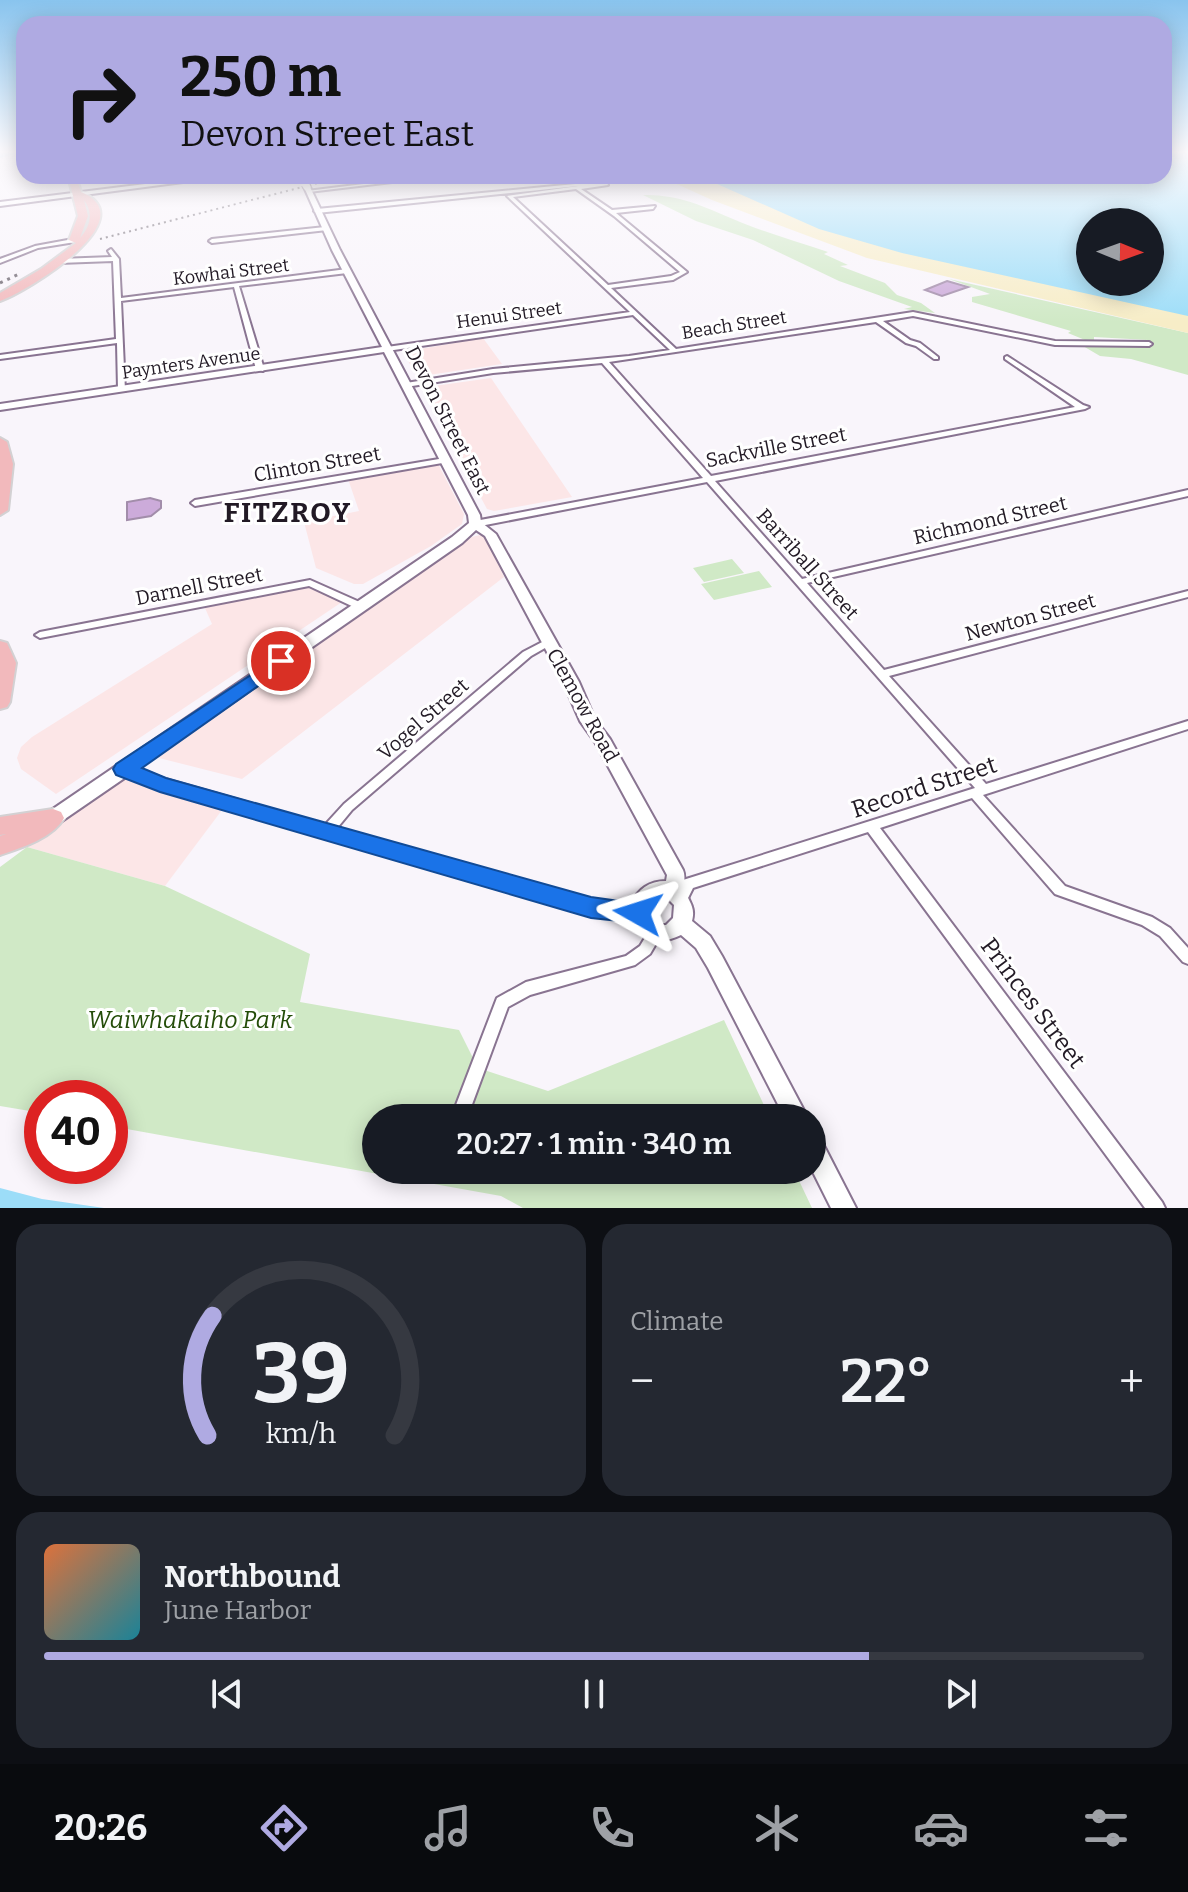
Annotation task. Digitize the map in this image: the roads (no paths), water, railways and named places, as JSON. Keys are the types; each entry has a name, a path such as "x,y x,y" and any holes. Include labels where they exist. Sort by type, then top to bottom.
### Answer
{"highway":[{"path":"0,298 59,261 70,248 83,216 82,209"},
{"path":"26,281 70,248"},
{"path":"0,442 6,464 0,510"},
{"path":"0,647 6,663 0,702"},
{"path":"4,823 53,818"},
{"path":"0,846 28,835 53,818"}],"street":[{"path":"317,211 334,209"},
{"path":"525,209 675,351"},
{"path":"606,209 684,272 673,278 606,287"},
{"path":"610,212 633,209"},
{"name":"Devon Street East","path":"53,818 457,540 475,524 475,518 317,211"},
{"path":"212,241 325,229"},
{"path":"0,261 47,245 70,248 88,259"},
{"path":"111,251 116,259 122,389"},
{"path":"59,261 116,259"},
{"name":"Kowhai Street","path":"118,300 347,271"},
{"path":"236,285 260,369"},
{"name":"Henui Street","path":"387,349 636,313"},
{"name":"Beach Street","path":"406,385 493,371 604,361 877,319 928,315 996,333 1064,344 1094,341 1149,344"},
{"path":"877,319 936,358"},
{"path":"0,357 120,341"},
{"name":"Paynters Avenue","path":"0,407 387,349"},
{"name":"Sackville Street","path":"475,524 1083,407 1007,358"},
{"name":"Barriball Street","path":"604,361 882,674 1060,890 1147,921 1165,932 1188,958"},
{"name":"Clinton Street","path":"195,503 445,460"},
{"name":"Richmond Street","path":"800,582 1188,493"},
{"name":"Clemow Road","path":"475,524 490,534 571,682 588,721 602,739 676,875 678,896"},
{"name":"Darnell Street","path":"40,635 310,583 360,606"},
{"name":"Newton Street","path":"882,674 1188,594"},
{"name":"Vogel Street","path":"328,830 348,807 527,654 548,642"},
{"name":"Record Street","path":"678,896 688,884 1188,725"},
{"path":"124,769 160,784 591,908 638,913"},
{"name":"Princes Street","path":"872,827 1156,1208"},
{"path":"659,890 678,896 687,908 682,924 670,930 657,930 644,923 638,913 638,906 646,895 659,890"},
{"path":"682,924 703,942 715,962 790,1104"},
{"path":"464,1104 502,1003 526,989 630,961 645,950 657,930"},
{"path":"826,1173 844,1208"}],"water":[{"path":"775,209 1076,209 1076,291 902,253 819,229"},
{"path":"1164,209 1188,209 1188,316 1097,296 1164,296"},
{"path":"0,1188 42,1199 104,1208 0,1208"}],"railway":[{"path":"100,239 215,209"},
{"path":"0,283 21,273"}],"district":[{"name":"FITZROY","path":"288,512"}],"park label":[{"name":"Waiwhakaiho Park","path":"190,1020"}]}
